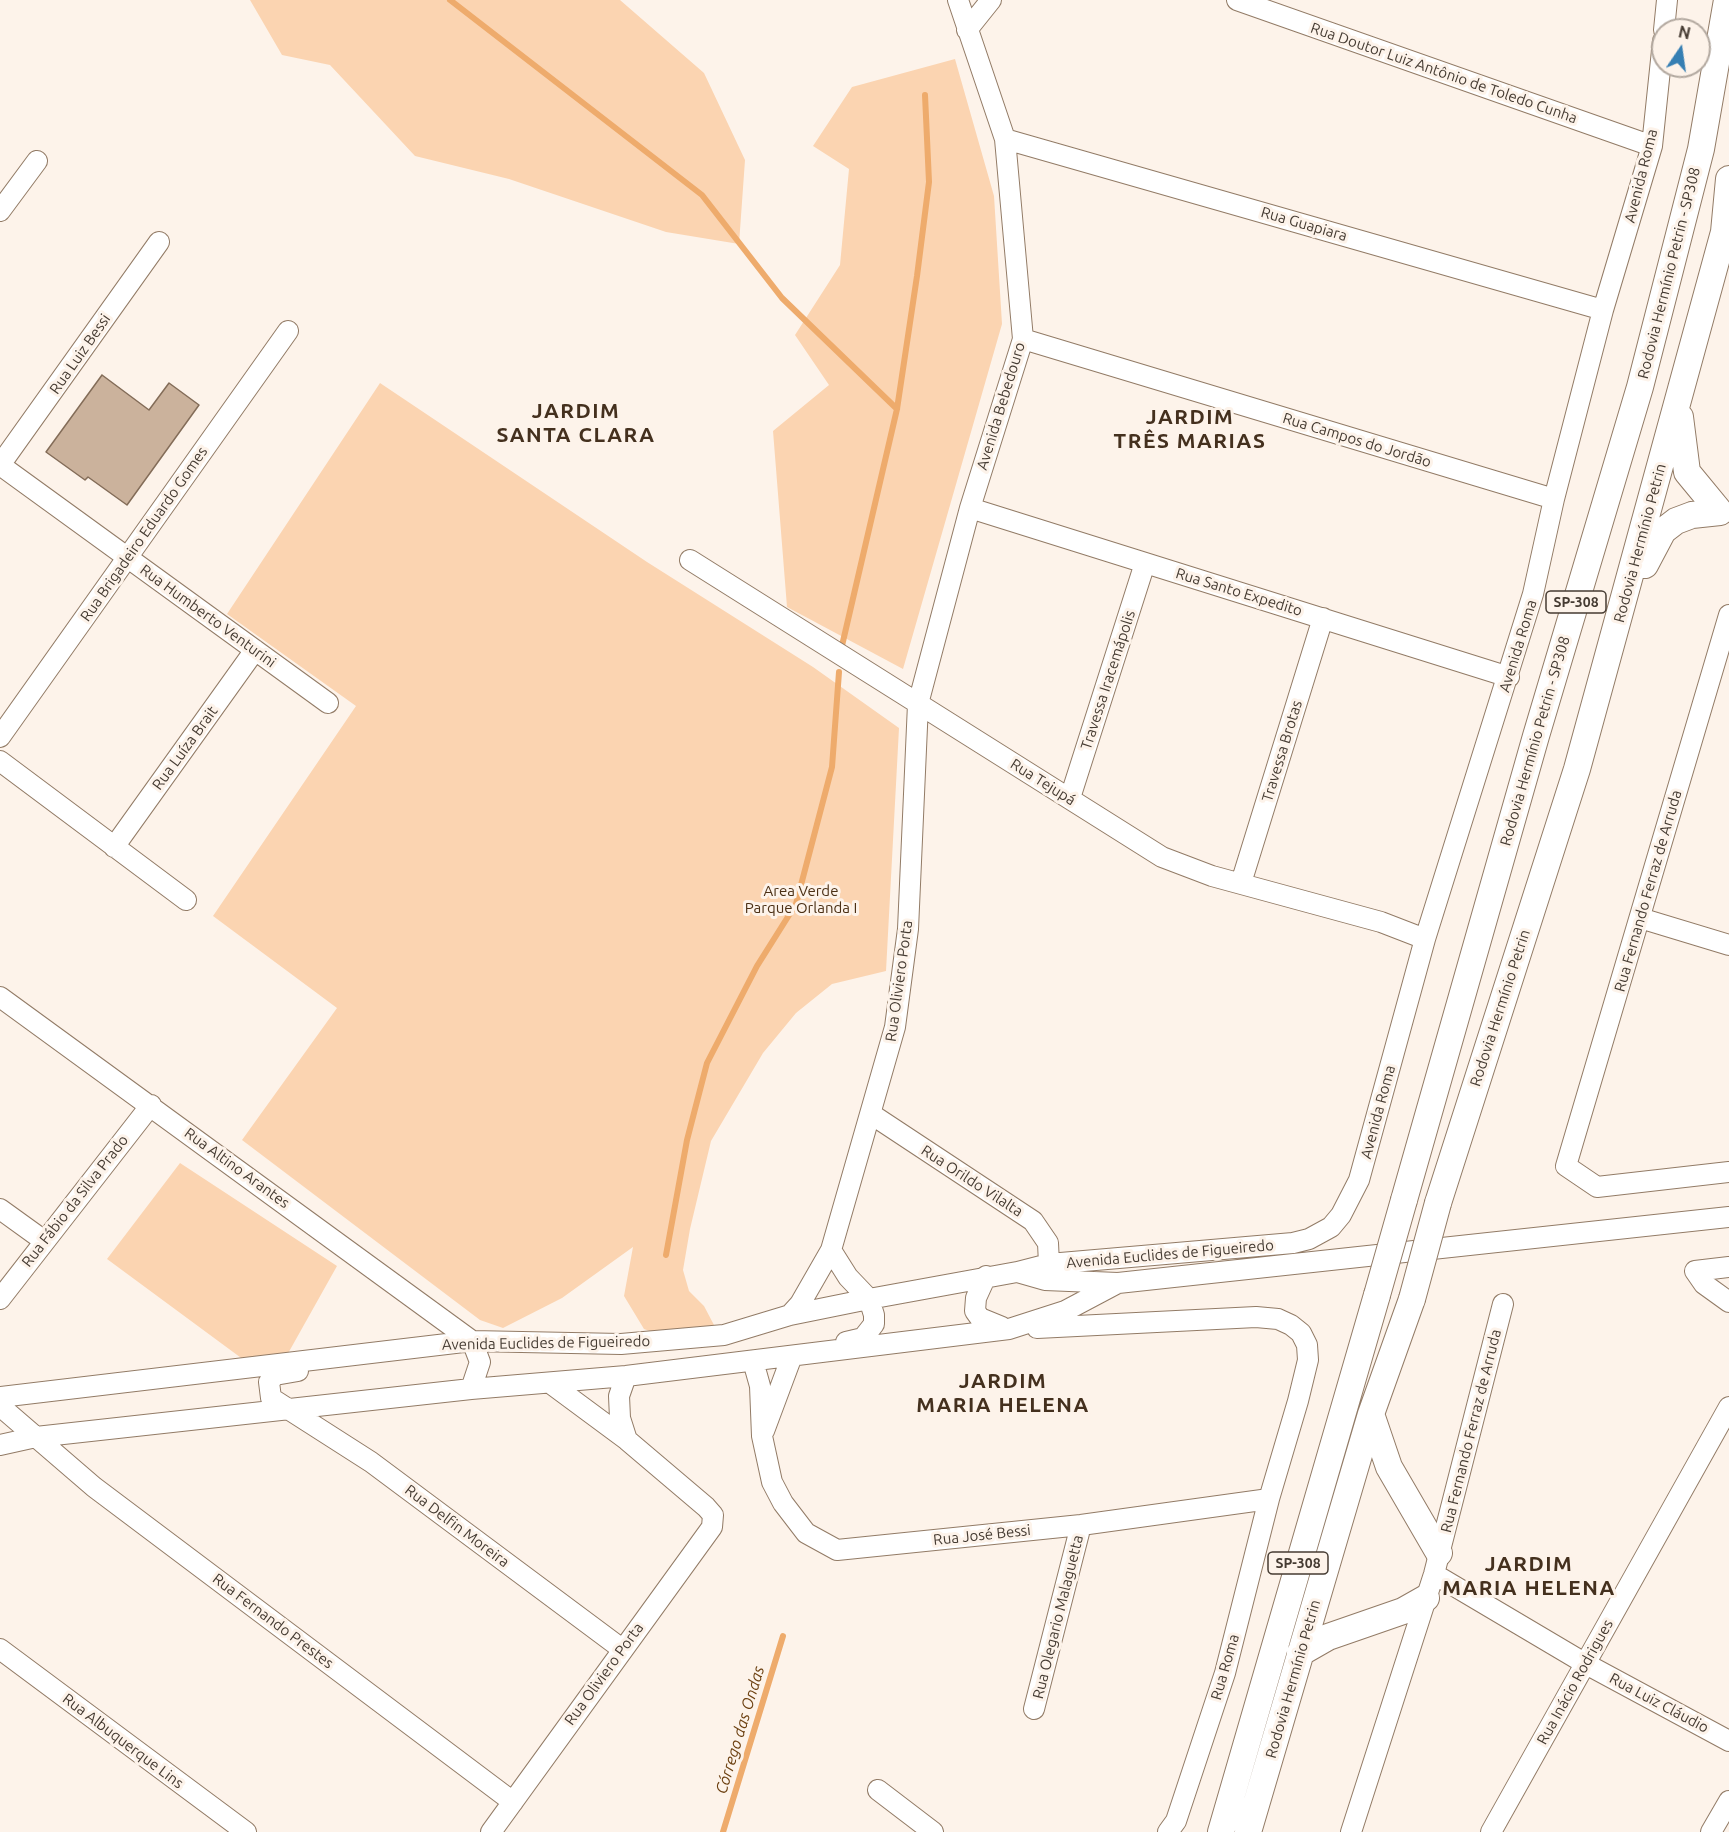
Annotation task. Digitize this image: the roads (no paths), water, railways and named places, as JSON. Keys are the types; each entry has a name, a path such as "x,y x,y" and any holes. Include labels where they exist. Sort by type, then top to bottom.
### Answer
{"main road":[{"name":"Rodovia Hermínio Petrin - SP308","path":"1404,1200 1536,736 1640,387 1701,149 1727,0"},
{"name":"Rodovia Hermínio Petrin","path":"1248,1832 1371,1414 1412,1299 1438,1203 1577,769 1724,232 1729,179"},
{"path":"1679,400 1687,472 1725,514"},
{"path":"1616,629 1663,531 1676,521 1692,515 1725,514"},
{"name":"Rodovia Hermínio Petrin","path":"1221,1832 1404,1200"},
{"path":"1371,1414 1389,1467 1437,1563"},
{"path":"1300,1653 1328,1637 1403,1611 1426,1598"}],"street":[{"name":"Avenida Bebedouro","path":"918,704 970,508 1023,339 1005,139 958,0"},
{"path":"968,30 991,0"},
{"name":"Rua Doutor Luiz Antônio de Toledo Cunha","path":"1237,0 1652,146"},
{"path":"1666,18 1668,0"},
{"name":"Avenida Roma","path":"1322,1233 1331,1227 1341,1215 1359,1180 1425,939 1509,677 1533,594 1554,499 1603,310 1652,146 1659,78"},
{"name":"Rua Guapiara","path":"1005,139 1603,310"},
{"path":"0,211 37,161"},
{"name":"Rua Luiz Bessi","path":"0,465 159,242"},
{"name":"Rua Brigadeiro Eduardo Gomes","path":"0,737 288,331"},
{"name":"Rua Campos do Jordão","path":"1023,339 1554,499"},
{"name":"Rua Humberto Venturini","path":"0,465 328,703"},
{"name":"Rua Santo Expedito","path":"970,508 1509,677"},
{"name":"Rua Tejupá","path":"690,560 1070,798 1116,831 1161,857 1241,883 1381,922 1425,939"},
{"name":"Travessa Iracemápolis","path":"1070,798 1145,563"},
{"name":"Rua Fernando Ferraz de Arruda","path":"1729,615 1726,637 1566,1166 1598,1187 1729,1172"},
{"name":"Travessa Brotas","path":"1241,883 1323,618"},
{"name":"Rua Luíza Brait","path":"114,846 255,650"},
{"name":"Rua Oliviero Porta","path":"790,1316 800,1304 831,1250 895,1027 908,930 918,704"},
{"path":"0,761 186,900"},
{"path":"1640,918 1729,945"},
{"name":"Rua Altino Arantes","path":"0,997 472,1341"},
{"name":"Rua Fábio da Silva Prado","path":"0,1299 43,1240 151,1105"},
{"name":"Rua Orildo Vilalta","path":"871,1114 1033,1221 1048,1243 1049,1264"},
{"path":"0,1209 43,1240"},
{"path":"1118,1283 1729,1216"},
{"name":"Avenida Euclides de Figueiredo","path":"0,1398 472,1341 621,1344 724,1335 790,1316 1049,1264 1293,1243 1322,1233"},
{"path":"824,1350 863,1338 874,1324 874,1315 868,1299 848,1277 831,1250"},
{"path":"1729,1267 1695,1271 1704,1284 1729,1302"},
{"name":"Avenida Euclides de Figueiredo","path":"1017,1272 1045,1280 1118,1283"},
{"path":"986,1276 976,1298 975,1311 989,1324 1009,1329"},
{"name":"Avenida Euclides de Figueiredo","path":"1009,1329 1065,1311 1118,1283"},
{"name":"Rua Fernando Ferraz de Arruda","path":"1351,1832 1437,1563 1503,1304"},
{"name":"Avenida Euclides de Figueiredo","path":"0,1445 36,1437 471,1389 626,1376 1009,1329 1256,1317 1278,1319 1301,1333 1308,1360 1269,1499"},
{"path":"471,1389 480,1362 472,1341"},
{"name":"Rua Delfin Moreira","path":"383,1350 351,1362 275,1375 269,1382 271,1398 371,1462 622,1649"},
{"path":"762,1436 792,1356"},
{"name":"Rua José Bessi","path":"753,1361 760,1386 762,1436 772,1482 783,1503 806,1533 837,1550 1081,1525 1269,1499"},
{"path":"626,1376 620,1396 620,1418 627,1440"},
{"path":"550,1383 627,1440"},
{"name":"Rua Fernando Prestes","path":"0,1406 94,1487 513,1802"},
{"name":"Rua Inácio Rodrigues","path":"1491,1832 1729,1407"},
{"name":"Rua Oliviero Porta","path":"491,1832 712,1527 713,1515 627,1440"},
{"name":"Rua Roma","path":"1168,1832 1176,1821 1225,1673 1269,1499"},
{"name":"Rua Olegario Malaguetta","path":"1034,1709 1081,1525"},
{"name":"Rua Luiz Cláudio","path":"1437,1563 1586,1664 1729,1741"},
{"name":"Rua Albuquerque Lins","path":"0,1649 246,1832"},
{"path":"878,1790 933,1832"},
{"path":"1711,1832 1729,1802"}],"waterway":[{"path":"450,0 702,195 782,298 897,409"},
{"path":"841,650 897,409 929,182 925,95"},
{"path":"666,1255 687,1140 707,1063 757,966 796,904 832,767 839,672"},
{"name":"Córrego das Ondas","path":"723,1832 783,1636"}],"district":[{"name":"JARDIM SANTA CLARA","path":"576,423"},
{"name":"JARDIM TRÊS MARIAS","path":"1190,429"},
{"name":"JARDIM MARIA HELENA","path":"1003,1393"},
{"name":"JARDIM MARIA HELENA","path":"1529,1576"}],"park label":[{"name":"Area Verde Parque Orlanda I","path":"801,900"}]}
